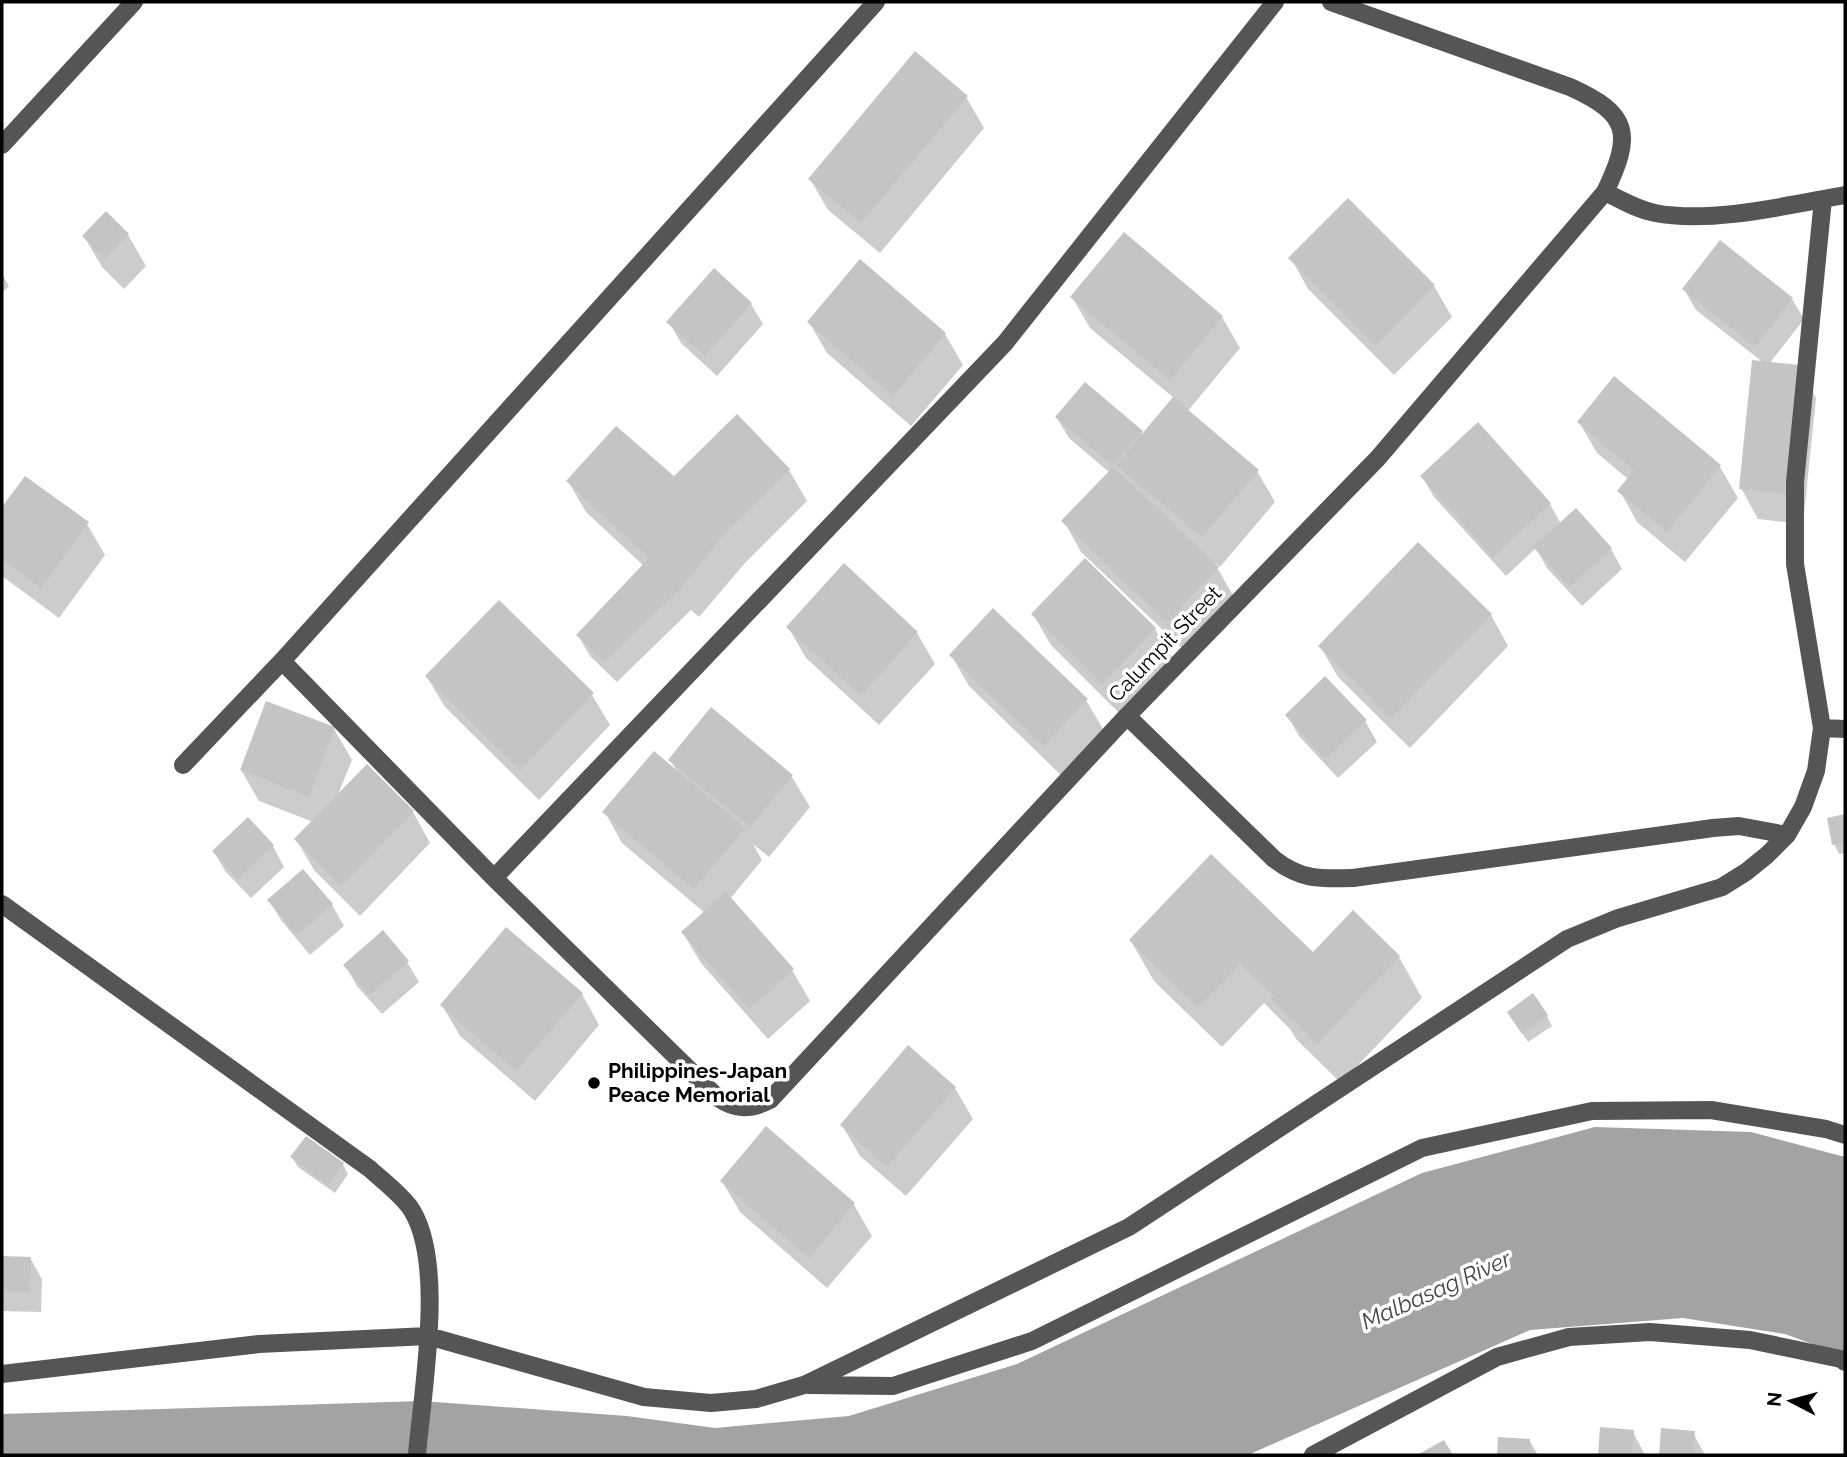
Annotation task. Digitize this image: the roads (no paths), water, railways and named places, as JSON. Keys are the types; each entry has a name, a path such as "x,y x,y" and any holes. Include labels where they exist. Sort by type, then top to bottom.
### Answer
{"street":[{"path":"2,145 134,2"},
{"path":"183,765 282,661 876,2"},
{"path":"282,661 494,878 1005,343 1275,2"},
{"name":"Calumpit Street","path":"494,878 718,1098 730,1106 743,1109 757,1107 770,1100 1127,716 1378,458 1605,191 1619,164 1624,140 1618,119 1598,100 1570,87 1331,2"},
{"path":"1605,191 1625,203 1653,213 1681,216 1725,214 1845,195"},
{"path":"2,1374 259,1344 428,1336 644,1397 711,1403 756,1399 804,1385 1129,1227 1567,939 1618,918 1722,887 1746,872 1787,835 1804,807 1816,771 1822,728 1795,564 1794,528 1795,482 1823,199"},
{"path":"1127,716 1274,859 1289,871 1307,877 1353,878 1713,828 1739,826 1787,835"},
{"path":"1822,728 1845,729"},
{"path":"2,904 370,1169 410,1208 422,1235 428,1263 430,1296 416,1455"},
{"path":"804,1385 893,1386 1032,1340 1422,1148 1592,1111 1711,1110 1826,1129 1845,1135"},
{"path":"1313,1455 1497,1357 1569,1336 1650,1332 1750,1340 1845,1362"}],"water":[{"name":"Malbasag River","path":"1595,1127 1751,1132 1845,1157 1845,1356 1785,1334 1683,1318 1530,1330 1248,1455 2,1455 2,1414 421,1401 627,1416 715,1428 849,1416 1017,1364 1422,1173"}],"place":[{"name":"Philippines-Japan Peace Memorial","path":"594,1083"}]}
